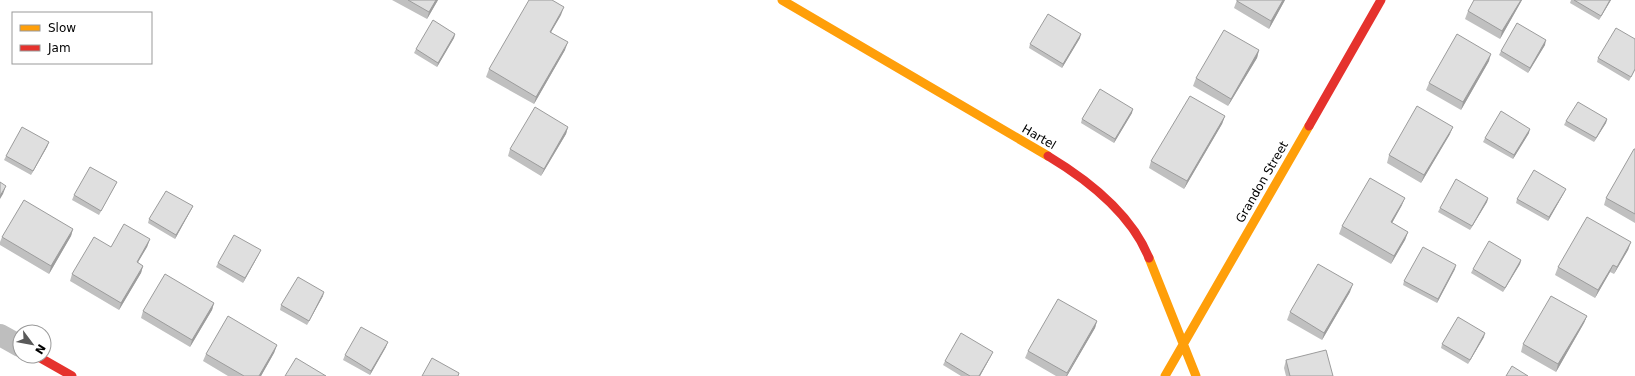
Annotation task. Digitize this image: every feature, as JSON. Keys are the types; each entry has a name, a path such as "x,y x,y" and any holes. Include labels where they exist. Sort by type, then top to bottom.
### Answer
{"street":[{"name":"Hartel","path":"782,0 1061,164 1096,189 1123,216 1145,248 1196,376"},
{"name":"Grandon Street","path":"1164,376 1184,344 1381,0"},
{"path":"0,335 12,342"},
{"path":"51,364 72,376"}],"building":[{"path":"408,0 436,0 429,12"},
{"path":"529,0 552,0 564,7 550,32 568,42 536,97 489,69"},
{"path":"1237,0 1283,0 1271,21"},
{"path":"1474,0 1521,0 1502,31 1468,11"},
{"path":"1574,0 1610,0 1601,16"},
{"path":"1048,14 1081,34 1063,64 1030,44"},
{"path":"433,20 455,34 438,63 416,49"},
{"path":"1517,23 1546,40 1530,68 1501,51"},
{"path":"1616,28 1635,39 1635,69 1631,77 1598,58"},
{"path":"1224,30 1259,50 1231,99 1196,78"},
{"path":"1457,34 1491,54 1463,102 1429,83"},
{"path":"1100,89 1133,109 1115,139 1082,119"},
{"path":"1190,96 1225,116 1187,181 1151,161"},
{"path":"1578,102 1607,119 1596,138 1566,121"},
{"path":"1417,106 1453,127 1424,175 1389,155"},
{"path":"535,107 568,127 544,169 510,149"},
{"path":"1501,111 1530,129 1514,155 1485,138"},
{"path":"22,127 49,142 33,171 6,156"},
{"path":"1635,149 1635,214 1606,198"},
{"path":"90,167 117,182 101,211 74,195"},
{"path":"1534,170 1566,189 1549,217 1517,199"},
{"path":"1370,178 1405,198 1391,222 1408,232 1394,256 1342,226"},
{"path":"1456,179 1488,198 1472,226 1440,208"},
{"path":"0,182 6,186 0,196"},
{"path":"166,191 193,206 176,235 149,219"},
{"path":"24,200 73,229 51,266 2,237"},
{"path":"1587,217 1631,242 1617,267 1613,265 1598,290 1558,267"},
{"path":"124,224 150,239 137,262 143,266 121,303 72,274 94,237 111,247"},
{"path":"234,235 261,250 245,278 218,263"},
{"path":"1489,241 1521,260 1505,288 1473,269"},
{"path":"1423,247 1456,265 1438,299 1404,281"},
{"path":"1318,264 1353,284 1324,333 1290,312"},
{"path":"165,274 214,303 192,340 143,311"},
{"path":"298,277 324,292 309,321 281,305"},
{"path":"1551,296 1587,316 1558,364 1523,344"},
{"path":"1058,299 1097,321 1067,373 1028,351"},
{"path":"228,316 277,345 259,376 244,376 206,354"},
{"path":"1458,317 1485,333 1470,360 1442,344"},
{"path":"361,327 388,342 371,371 345,355"},
{"path":"961,333 993,352 979,376 970,376 945,361"},
{"path":"1326,350 1333,376 1290,376 1286,360"},
{"path":"296,358 326,376 285,376"},
{"path":"432,358 459,373 458,376 422,376"},
{"path":"1512,366 1528,376 1506,376"}],"traffic: slow":[{"path":"782,0 1048,156"},
{"path":"1165,376 1309,126"},
{"path":"1149,258 1196,376"}],"traffic: jam":[{"path":"1309,126 1381,0"},
{"path":"1048,156 1093,187 1120,212 1131,226 1149,258"},
{"path":"51,364 72,376"}]}
